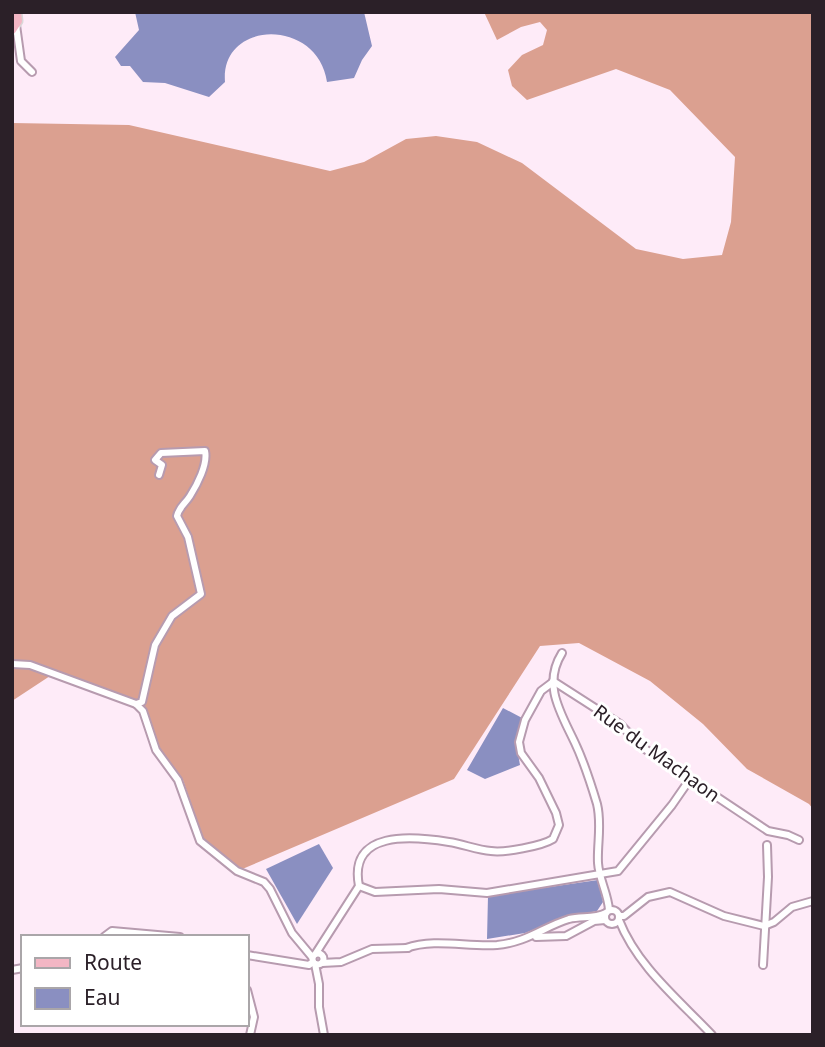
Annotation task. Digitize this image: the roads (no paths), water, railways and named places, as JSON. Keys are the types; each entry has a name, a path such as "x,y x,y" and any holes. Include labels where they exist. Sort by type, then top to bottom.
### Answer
{"street":[{"path":"16,19 21,61 32,72"},
{"path":"12,42 18,50"},
{"path":"136,705 142,702 155,645 172,617 201,594 188,537 177,516 179,508 190,498 202,471 207,456 205,451 161,453 155,460 162,465 159,475"},
{"path":"562,653 555,664 553,692 597,805 600,875 613,916 668,992 712,1035"},
{"path":"12,664 30,665 136,705 143,711 156,750 178,780 200,841 237,871 264,882 292,933 317,958 332,963 372,949 406,948 437,943 495,945 531,937 566,936 594,921 631,910 648,897 670,892 724,916 764,926 774,922 792,907 813,901"},
{"path":"324,1035 319,1007 317,958 328,932 359,886 357,877 362,853 368,847 385,841 449,842 493,852 542,844 554,839 559,825 556,813 539,778 521,753 519,742 524,720 541,691 553,682"},
{"name":"Rue du Machaon","path":"553,682 620,724 642,747 768,831 799,840"},
{"path":"359,886 374,892 439,889 487,894 614,873 623,867 690,779"},
{"path":"763,965 767,845"},
{"path":"531,937 570,919 613,916"},
{"path":"107,935 112,931 157,935"},
{"path":"248,955 309,965 317,958"},
{"path":"248,993 254,1017 250,1035"}],"water":[{"path":"135,12 364,12 372,46 354,78 327,82 320,61 307,46 289,37 271,34 253,37 238,46 228,61 225,82 209,97 165,83 143,82 130,66 121,66 115,57 139,30"},
{"path":"503,708 524,719 516,742 520,765 485,779 467,770"},
{"path":"319,844 333,868 297,924 266,869"},
{"path":"598,880 603,902 597,911 563,918 525,933 487,939 488,896"}]}
